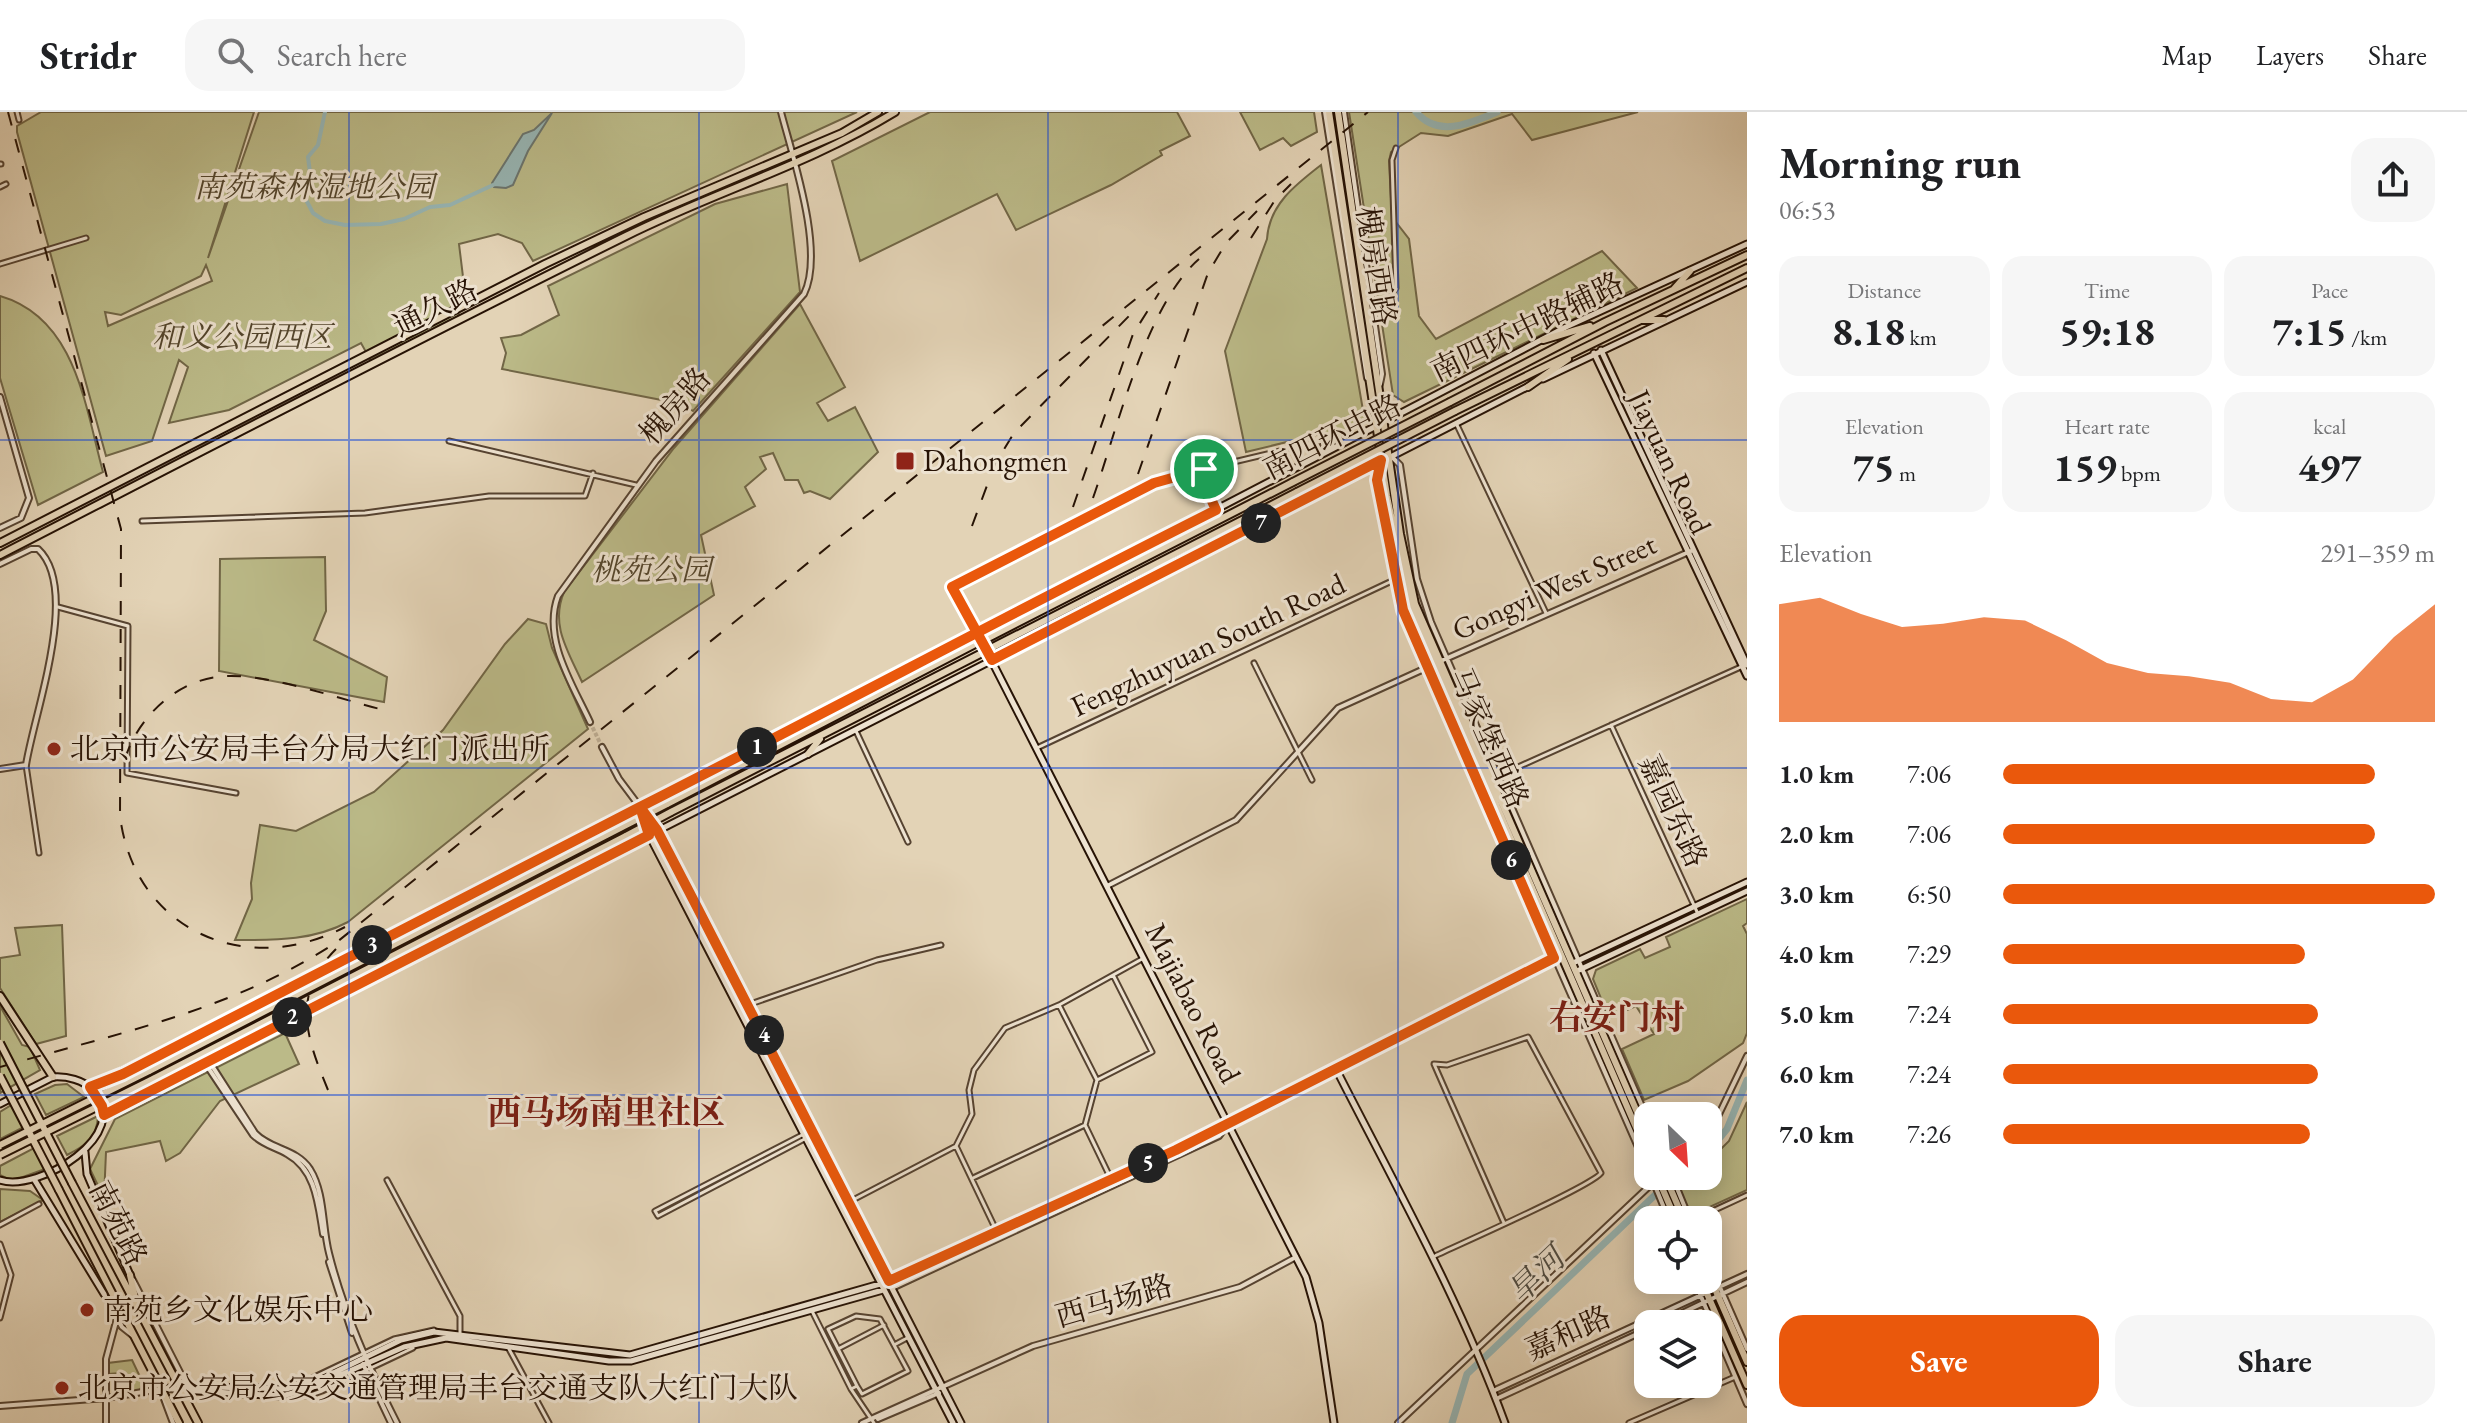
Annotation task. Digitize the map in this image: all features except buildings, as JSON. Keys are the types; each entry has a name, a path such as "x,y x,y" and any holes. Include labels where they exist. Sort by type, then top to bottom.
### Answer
{"main road":[{"name":"通久路","path":"0,543 545,264 644,217 792,155 878,112"},
{"name":"通久路","path":"0,555 628,234 850,139 895,112"},
{"name":"槐房西路","path":"1327,112 1376,427"},
{"name":"槐房西路","path":"1341,112 1409,582 1435,664"},
{"name":"南四环中路辅路","path":"90,1087 240,1013 1543,340 1747,244"},
{"name":"南四环中路","path":"0,1145 1605,322 1747,255"},
{"name":"南四环中路","path":"0,1155 1455,411 1747,268"},
{"path":"1671,292 1690,271"},
{"name":"南四环中路辅路","path":"104,1115 1381,460 1594,353 1747,282"},
{"path":"1639,320 1664,320"},
{"path":"1543,340 1605,322"},
{"path":"1528,387 1586,347"},
{"path":"1601,350 1691,551"},
{"name":"Jiayuan Road","path":"1594,353 1691,551 1745,665 1747,676"},
{"name":"马家堡西路","path":"1376,427 1410,606 1634,1122"},
{"path":"1176,541 1216,510"},
{"path":"1139,573 1208,550"},
{"name":"Majiabao Road","path":"977,632 1039,747 1306,1277 1319,1323 1334,1423"},
{"path":"1435,664 1576,961 1634,1103"},
{"path":"799,736 835,706"},
{"path":"808,754 823,736"},
{"path":"640,807 657,830 849,1202 892,1287 953,1423"},
{"path":"640,807 649,835 881,1287 961,1423"},
{"path":"1576,961 1747,882"},
{"path":"1580,970 1747,891"},
{"path":"445,928 484,919"},
{"path":"355,963 417,921"},
{"path":"240,1013 296,993"},
{"path":"277,1025 318,994"},
{"path":"0,996 53,1077"},
{"name":"南苑路","path":"0,1043 138,1309 182,1387 198,1423"},
{"path":"1335,1067 1435,1256 1478,1350 1505,1423"},
{"name":"南苑路","path":"0,1076 176,1423"},
{"path":"0,1104 53,1077 77,1080 90,1087 104,1115 98,1133 85,1151 34,1179 20,1183 0,1180"},
{"path":"85,1151 87,1174 130,1275 138,1309"},
{"path":"34,1179 104,1294"},
{"path":"1666,1190 1678,1206"},
{"path":"1669,1194 1672,1206"},
{"path":"182,1387 286,1389 306,1385 404,1347 434,1339 631,1361 812,1311 881,1287"},
{"path":"182,1387 257,1396 292,1394 364,1362 399,1339 438,1332 609,1355 630,1355 881,1287"},
{"path":"1704,1294 1747,1385"},
{"path":"1720,1294 1747,1362"}],"street":[{"path":"17,112 19,120"},
{"name":"槐房路","path":"590,722 556,646 556,602 637,485 804,294 810,282 811,252 781,112"},
{"path":"1341,112 1372,303 1382,374 1380,384"},
{"path":"1372,303 1387,299 1396,288 1392,160 1396,148"},
{"path":"0,187 6,184"},
{"path":"0,264 86,238"},
{"path":"0,397 29,498 21,518 0,528"},
{"path":"1456,423 1546,613"},
{"path":"449,441 637,485"},
{"path":"977,632 952,587 1154,483 1322,441 1325,455"},
{"path":"1381,460 1377,480 1394,580 1496,777 1576,961"},
{"path":"1204,469 1204,483 1216,510"},
{"path":"142,521 365,513 489,496 585,496 593,473"},
{"path":"0,564 31,549 38,549 45,556 58,607 55,642 26,765 39,853"},
{"name":"Gongyi West Street","path":"1109,885 1236,820 1338,708 1691,551"},
{"name":"Fengzhuyuan South Road","path":"1039,747 1394,580"},
{"path":"58,607 128,626 127,773 236,793"},
{"path":"1254,663 1312,780"},
{"path":"1435,664 1554,958 1634,1138"},
{"path":"1496,777 1745,665"},
{"name":"嘉园东路","path":"1611,725 1698,914"},
{"path":"856,731 908,842"},
{"path":"602,747 619,779 640,807"},
{"path":"0,769 26,765"},
{"path":"656,799 669,824"},
{"path":"739,1008 877,960 941,945"},
{"path":"881,1287 1229,1122 1562,954"},
{"path":"849,1202 956,1146 972,1114 969,1090 974,1070 1005,1028 1059,1005 1145,957"},
{"path":"1580,970 1640,1102"},
{"path":"1097,1080 1152,1052 1113,975"},
{"path":"1059,1005 1097,1080 1085,1125 1111,1179"},
{"path":"1435,1256 1504,1223 1597,1178 1601,1173 1528,1037 1447,1065 1434,1064 1504,1223"},
{"path":"1722,1108 1747,1056"},
{"path":"207,1062 261,1144 297,1159 308,1173 316,1197 326,1252 364,1362 394,1423"},
{"path":"881,1287 892,1287 1219,1136 1229,1122"},
{"path":"973,1178 1085,1125"},
{"path":"805,1136 658,1216 655,1211 805,1136 813,1132"},
{"path":"956,1146 997,1232"},
{"path":"387,1180 460,1316 460,1333"},
{"path":"1398,1423 1646,1190"},
{"path":"1666,1190 1669,1194"},
{"path":"1669,1206 1670,1190"},
{"path":"1721,1206 1747,1195"},
{"path":"0,1225 39,1204"},
{"path":"0,1244 11,1275 0,1318"},
{"name":"西马场路","path":"862,1423 1033,1346 1240,1287 1296,1257"},
{"name":"嘉和路","path":"1722,1289 1747,1274"},
{"path":"0,1406 106,1398 182,1387 130,1275"},
{"name":"嘉和路","path":"1722,1290 1747,1282"},
{"path":"104,1294 117,1318 135,1337"},
{"path":"1703,1294 1747,1404"},
{"name":"嘉和路","path":"1493,1391 1713,1294"},
{"path":"1720,1294 1747,1349"},
{"name":"嘉和路","path":"1684,1310 1705,1298"},
{"path":"812,1311 851,1389 872,1421"},
{"path":"856,1316 880,1319 894,1345 908,1371 862,1394 828,1329 856,1316"},
{"path":"106,1423 106,1359 117,1318"},
{"path":"838,1349 884,1325"},
{"name":"嘉和路","path":"1496,1399 1634,1335"},
{"path":"894,1345 909,1337"},
{"path":"507,1346 549,1423"},
{"path":"1629,1423 1735,1377"},
{"path":"851,1389 857,1386"}],"green space":[{"path":"41,112 254,112 208,258 259,112 857,112 533,261 522,243 498,234 459,244 464,285 458,317 371,361 361,343 229,410 169,423 188,367 179,360 152,441 106,456 17,126","holes":["206,265 212,281 108,326 105,312 121,315 201,276"]},
{"path":"930,112 1177,112 1190,136 1160,151 1162,155 1111,185 1016,230 997,194 860,261 832,161"},
{"path":"1240,112 1314,112 1317,132 1291,146 1283,138 1260,150"},
{"path":"1349,112 1638,112 1532,140 1512,114 1448,136 1421,133 1391,152 1389,161 1392,217 1409,239 1419,316 1436,339 1602,251 1637,288 1404,402 1393,395"},
{"path":"1321,165 1365,422 1327,445 1324,433 1246,452 1225,351 1278,206 1293,188"},
{"path":"787,184 800,292 693,411 682,404 502,369 506,353 501,338 521,335 559,315 548,286 715,204"},
{"path":"0,296 26,307 46,324 61,344 83,393 103,472 38,505 0,378"},
{"name":"桃苑公园","path":"800,304 845,387 817,403 828,421 855,407 878,452 830,499 810,491 804,493 798,480 785,480 773,453 760,457 766,469 745,487 755,506 701,535 714,595 582,682 562,638 559,616 564,592 674,448"},
{"path":"325,557 326,611 314,640 387,677 384,702 219,671 220,559"},
{"path":"528,619 546,624 552,648 588,729 348,922 307,936 235,940 252,899 251,883 260,825 296,831 374,792 443,730 505,644"},
{"path":"1747,899 1747,923 1743,926 1747,934 1747,1033 1743,1043 1688,1081 1644,1100 1622,1049 1654,1034 1636,1006 1609,1018 1593,979 1596,970 1640,949 1645,958 1670,947 1666,937"},
{"path":"62,925 66,1036 36,1044 0,988 0,958 20,955 15,928"},
{"path":"0,1006 22,1045 30,1047 40,1070 0,1093"},
{"path":"285,1033 299,1064 220,1101 180,1153 166,1161 160,1141 106,1152 104,1198 90,1169 115,1119"},
{"path":"67,1084 84,1097 46,1115 35,1094 55,1085"},
{"path":"1747,1102 1747,1190 1712,1206 1686,1206 1681,1190 1722,1190 1722,1148 1729,1141"},
{"path":"13,1104 24,1127 0,1139 0,1112"},
{"path":"98,1116 89,1140 67,1155 57,1136"},
{"path":"34,1148 45,1169 12,1181 0,1175 0,1166"},
{"path":"0,1189 30,1191 43,1200 0,1222"},
{"path":"132,1360 143,1383 140,1390 122,1393 120,1373 108,1374 108,1363"}],"water":[{"path":"552,113 528,151 513,185 494,187 492,183 523,134 534,130"}],"waterway":[{"path":"325,112 318,145 308,157 311,180 304,196 313,213 325,221 345,225 381,224 404,219 430,207 450,205 493,185"},
{"path":"1416,112 1434,125 1444,127 1476,121 1497,112"},
{"name":"旱河","path":"1722,1135 1747,1080"},
{"name":"旱河","path":"1452,1423 1467,1374 1660,1190"}],"tunnel":[{"path":"590,722 602,747"}],"railway":[{"path":"8,112 121,529 120,816 130,856 147,889 171,915 201,934 234,945 270,948 307,942 345,927"},
{"path":"0,1067 132,1030 216,1002 298,966 337,942 1368,112"},
{"path":"1251,238 1275,200 1291,184"},
{"path":"1138,474 1208,273 1226,243 1257,211"},
{"path":"1093,498 1148,337 1163,306 1199,259"},
{"path":"1073,507 1133,334 1159,293"},
{"path":"972,526 995,464 1014,433 1129,316"},
{"path":"125,759 138,730 159,705 186,687 216,677 275,681 380,709"},
{"path":"328,1090 309,1035 308,1000 312,983 336,949"}],"place":[{"name":"Dahongmen","path":"905,461"},
{"name":"北京市公安局丰台分局大红门派出所","path":"54,749"},
{"name":"南苑乡文化娱乐中心","path":"87,1310"},
{"name":"北京市公安局公安交通管理局丰台交通支队大红门大队","path":"62,1388"}],"district":[{"name":"右安门村","path":"1617,1017"},
{"name":"西马场南里社区","path":"606,1112"}],"route":[{"path":"1204,469 1154,483 952,587 977,632 992,660 1381,460 1377,480 1394,580 1403,610 1554,958 1176,1150 889,1281 657,830 640,807 123,1074 90,1087 97,1094 104,1115 649,835 640,807 696,780 977,632 1216,510 1204,483 1204,469"}],"park label":[{"name":"南苑森林湿地公园","path":"314,187"},
{"name":"和义公园西区","path":"242,337"}]}
